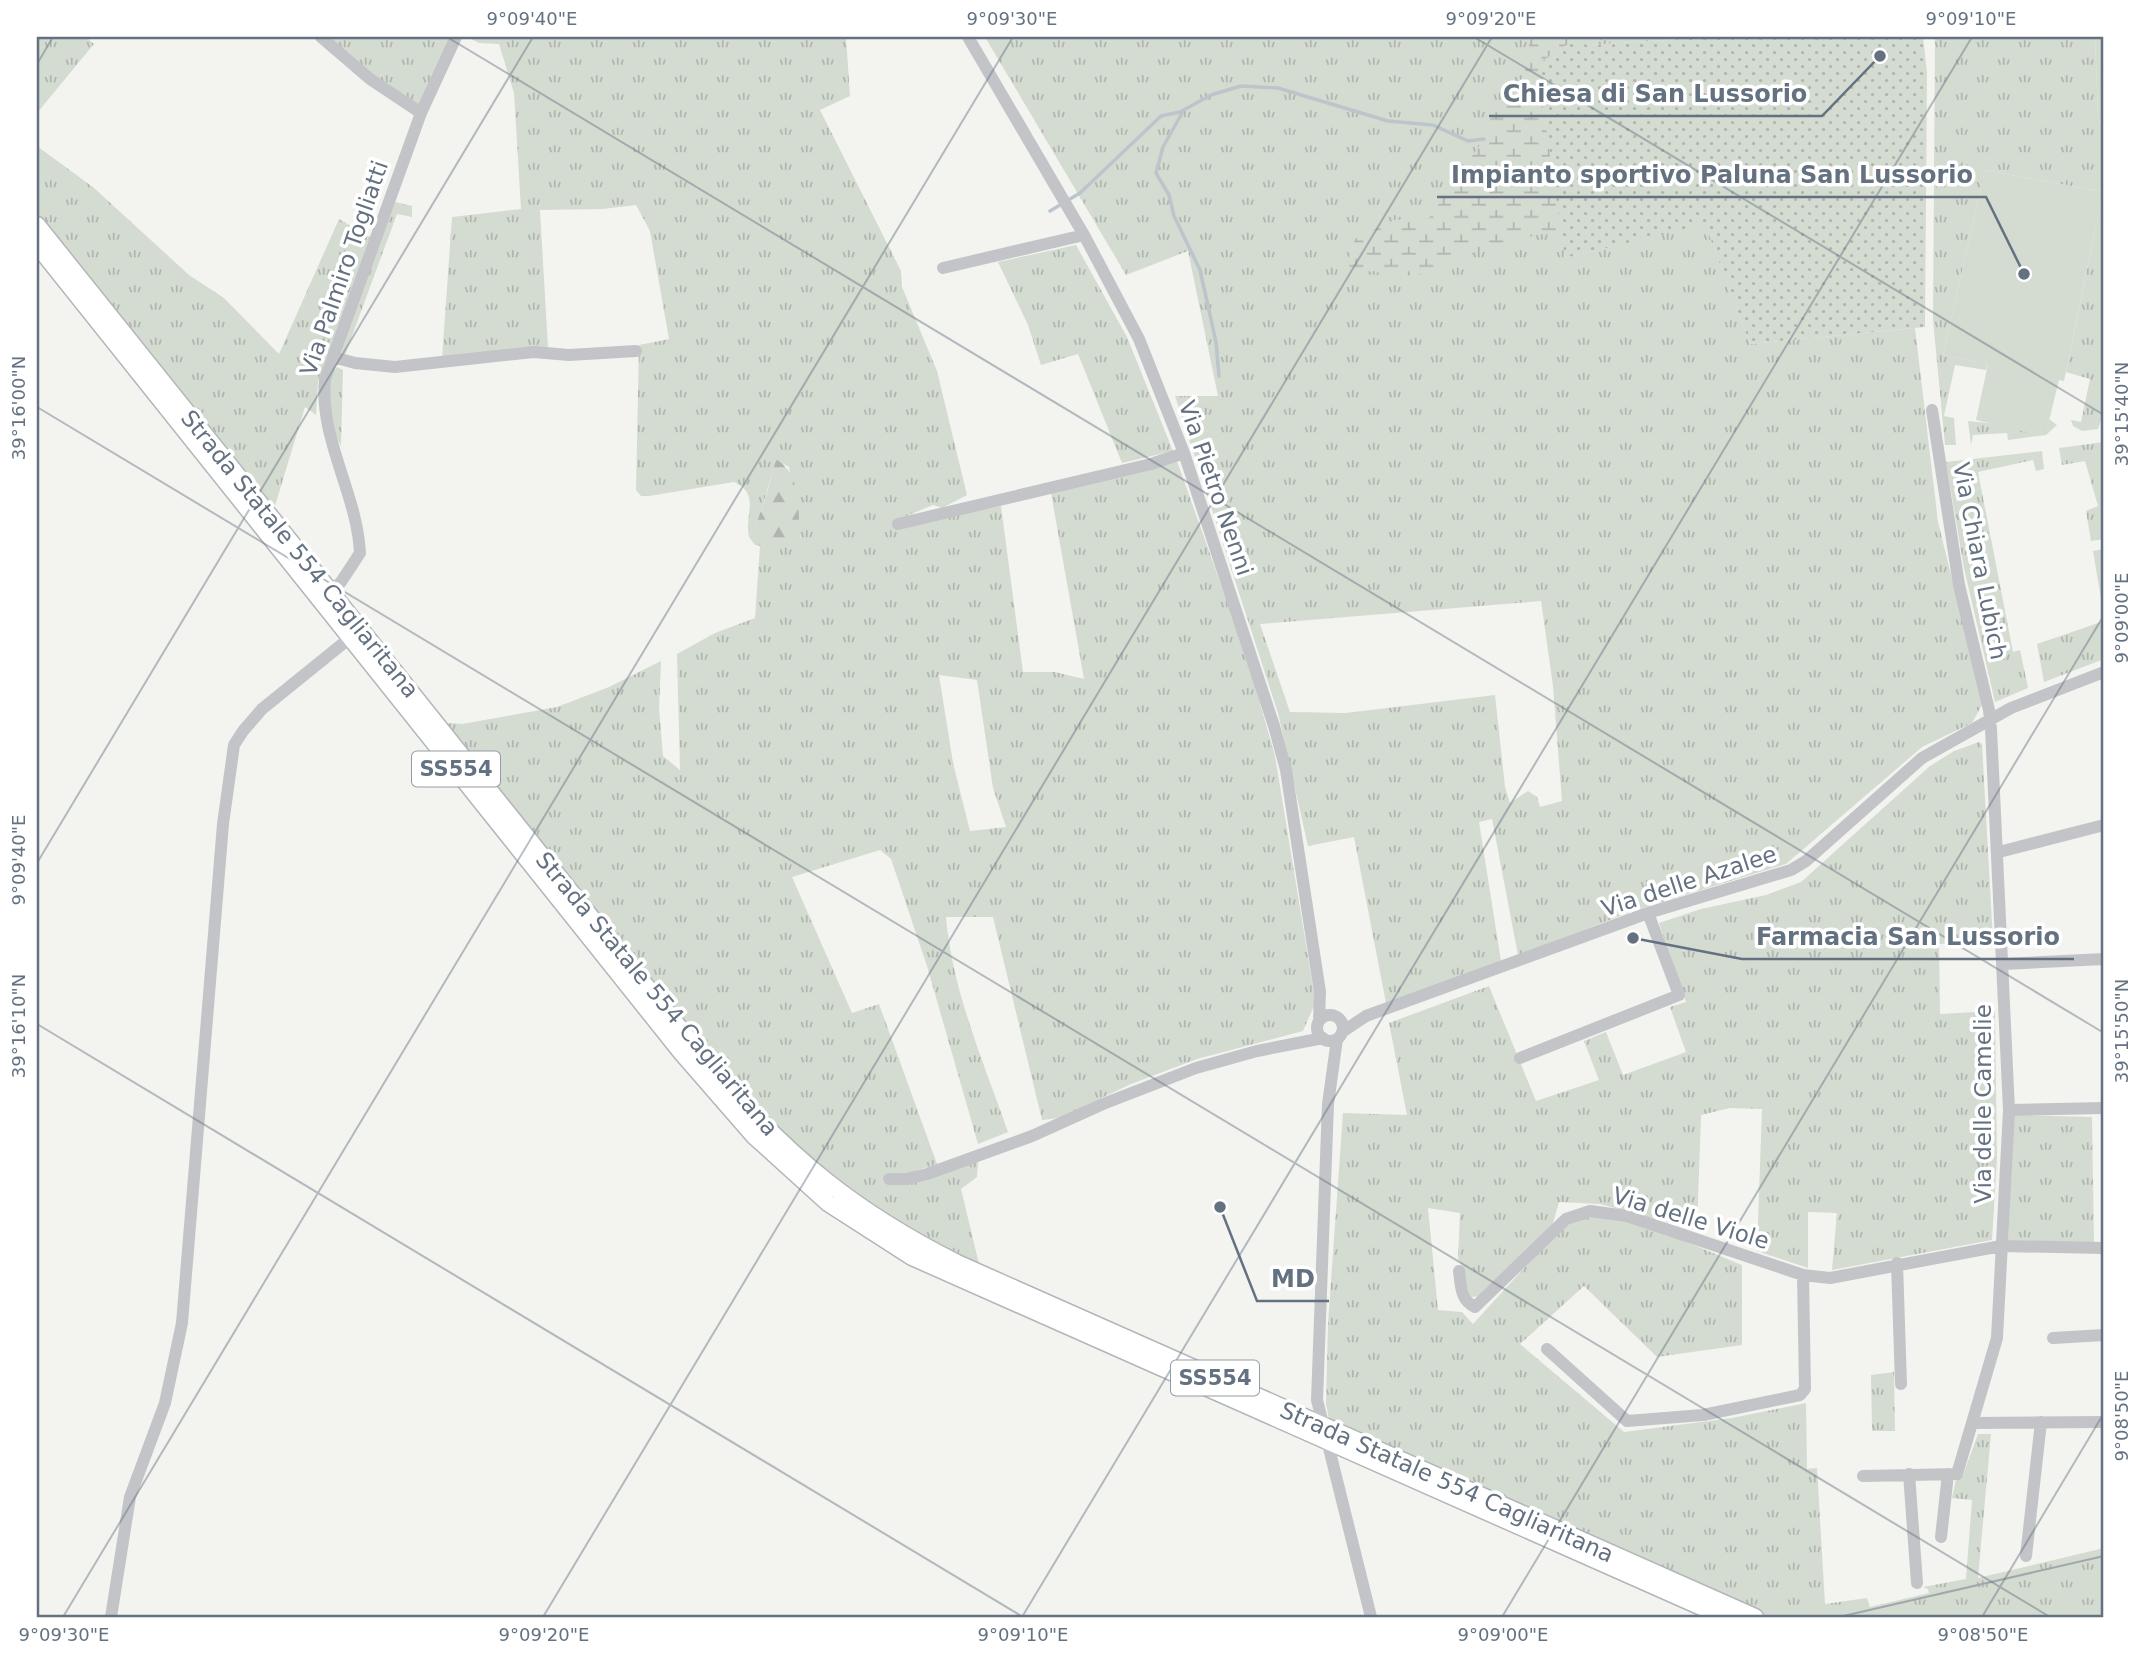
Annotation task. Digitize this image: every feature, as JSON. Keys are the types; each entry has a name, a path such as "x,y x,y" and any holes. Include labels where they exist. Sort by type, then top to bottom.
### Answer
{"main road":[{"name":"Strada Statale 554 Cagliaritana","path":"37,225 718,1076 797,1159 848,1200 920,1244 1324,1427 1754,1617"},
{"name":"Strada Statale 554 Cagliaritana","path":"37,245 681,1052 754,1136 828,1203 912,1257 1716,1614"}],"street":[{"path":"321,37 370,79 421,113"},
{"name":"Via Palmiro Togliatti","path":"330,592 341,582 359,553 359,534 326,425 322,401 325,379 421,113 456,37"},
{"name":"Via Pietro Nenni","path":"968,37 1084,235 1139,339 1184,453 1286,770 1327,1033 1335,1068 1328,1104 1317,1388 1324,1427 1371,1617"},
{"path":"943,268 1084,235"},
{"path":"332,357 355,363 395,367 534,352 569,355 636,351"},
{"name":"Via Chiara Lubich","path":"1932,410 1959,585 1990,720"},
{"path":"898,524 1151,464 1184,453"},
{"path":"111,1617 130,1497 165,1403 182,1323 223,824 234,745 262,709 351,637"},
{"name":"Via delle Azalee","path":"1366,1016 1328,1015 1327,1033 1366,1016 1648,914 1775,877 1800,865 1922,758 1990,720 2104,672"},
{"name":"Via delle Camelie","path":"1941,1537 1948,1474 1956,1474 1997,1338 2009,1110 1999,852 1990,720"},
{"path":"1999,852 2104,825"},
{"path":"1520,1058 1679,995 1648,914"},
{"path":"2004,964 2104,959"},
{"name":"Via Pietro Nenni","path":"1321,992 1336,1017 1327,1033"},
{"path":"889,1179 906,1179 927,1174 1032,1136 1103,1104 1196,1068 1327,1033"},
{"path":"2009,1110 2104,1108"},
{"name":"Via delle Viole","path":"1459,1271 1462,1294 1468,1303 1475,1307 1566,1219 1590,1211 1628,1216 1803,1275 1830,1278 1897,1263 2001,1246 2104,1248"},
{"path":"1897,1263 1901,1384"},
{"path":"1547,1349 1627,1421 1703,1415 1800,1395 1805,1389 1803,1275"},
{"path":"2053,1338 2104,1335"},
{"path":"2025,1556 2041,1422"},
{"path":"1973,1423 2104,1422"},
{"path":"1909,1474 1917,1583"},
{"path":"1863,1476 1948,1474"}],"green space":[{"path":"37,37 86,37 94,44 37,113"},
{"path":"327,37 451,37 419,106 384,86"},
{"path":"467,37 846,37 850,96 820,110 901,271 902,287 937,371 967,495 942,508 933,505 897,520 957,515 1001,506 1023,672 1055,672 1084,679 1051,493 1177,461 1247,658 1275,756 1314,993 1314,1006 1303,1031 1197,1059 1131,1084 1059,1118 1042,1120 993,917 946,917 949,944 962,999 1008,1132 978,1144 927,966 891,859 880,850 792,877 852,1013 879,1004 937,1164 898,1176 888,1174 882,1181 897,1185 978,1162 977,1177 961,1189 979,1264 880,1214 803,1155 729,1079 449,729 449,723 462,724 557,707 609,687 661,661 659,708 663,756 680,770 677,654 715,633 755,618 760,546 801,539 789,467 777,460 749,537 749,499 742,487 734,482 649,496 641,496 636,490 639,345 669,339 650,231 636,205 603,209 540,210 548,348 442,359 452,217 521,209 514,93 499,44 479,43","holes":["939,675 977,680 993,788 1006,827 970,831 953,763"]},
{"path":"985,37 1710,37 1590,45 1571,42 1541,63 1565,258 1705,223 1750,344 1915,328 1938,522 1982,705 1972,723 1922,747 1786,864 1633,911 1518,955 1492,819 1479,822 1501,961 1386,1003 1354,837 1308,846 1278,713 1175,396 1218,396 1188,251 1126,275","holes":["1541,601 1553,686 1562,801 1540,807 1537,797 1528,791 1510,803 1505,787 1495,695 1346,713 1290,712 1260,624"]},
{"path":"1535,37 1607,37 1590,45 1571,42 1540,63 1538,73 1561,230 1505,242 1415,276 1345,269 1355,239 1394,220 1429,218 1484,139 1493,111 1521,80 1531,55 1528,41"},
{"path":"1710,37 1923,37 1927,72 1925,327 1750,344 1705,224 1565,258 1538,73 1541,62 1571,42 1590,45"},
{"path":"1935,37 2095,37 2098,118 2104,129 2102,417 2098,429 2082,431 2073,426 2071,420 2081,422 2090,379 2066,372 2103,192 1985,170 1943,355 1988,364 1986,370 1955,365 1944,416 1954,418 1956,445 1945,445 1933,320"},
{"path":"2095,37 2104,37 2104,128 2098,118"},
{"path":"37,146 94,188 189,275 224,298 279,354 339,219 370,237 318,381 316,415 305,407 274,509 37,215"},
{"path":"1985,170 2103,192 2064,381 2059,380 2047,429 2038,435 1976,420 1988,364 1943,355"},
{"path":"395,202 412,206 412,217 397,214 345,355 342,354 340,348"},
{"path":"1076,245 1127,337 1173,451 1122,463 1078,354 1041,365 1028,325 998,262"},
{"path":"337,367 343,370 341,446 330,417 327,395"},
{"path":"2049,419 2057,425 2046,435 2008,440 2007,433 1973,435 1971,445 1968,421 2047,429"},
{"path":"2104,442 2104,539 2091,541 2086,511 2098,506 2085,461 2062,465 2059,448"},
{"path":"2042,451 2044,469 2036,471 2033,460 1978,472 2013,652 2020,650 2028,688 1995,702 1964,568 1946,462"},
{"path":"776,459 785,466 795,484 801,540 755,545 749,537 761,512"},
{"path":"2104,549 2104,604 2102,605 2093,551"},
{"path":"2104,621 2104,659 2044,682 2037,644"},
{"path":"1979,742 1982,744 1993,941 1939,944 1940,1014 1995,1011 1997,1158 1992,1240 1832,1270 1837,1213 1808,1212 1808,1268 1757,1251 1762,1109 1730,1108 1701,1115 1697,1230 1600,1204 1559,1202 1552,1227 1480,1296 1472,1297 1458,1259 1460,1213 1428,1208 1438,1310 1462,1312 1473,1324 1557,1232 1573,1222 1591,1217 1606,1217 1645,1227 1742,1265 1742,1345 1657,1357 1584,1286 1520,1344 1624,1432 1732,1418 1806,1403 1807,1469 1817,1468 1825,1604 1867,1598 1870,1607 1929,1593 1928,1589 1923,1587 1966,1579 1972,1500 1952,1498 1956,1479 1963,1475 1978,1434 1991,1434 1978,1578 2104,1548 2104,1617 1765,1617 1335,1427 1329,1419 1326,1404 1328,1323 1343,1113 1407,1115 1389,1023 1489,986 1536,1101 1599,1080 1584,1041 1606,1032 1623,1075 1686,1052 1670,1007 1686,1002 1659,923 1701,909 1766,895 1801,882 1930,766 1954,751"},
{"path":"2014,1115 2092,1117 2094,1242 2008,1242"},
{"path":"1894,1372 1895,1431 1872,1431 1871,1375"}],"waterway":[{"path":"1050,211 1080,193 1161,116 1180,112 1211,95 1241,86 1278,88 1388,121 1433,125 1468,141 1484,139"},
{"path":"1182,113 1163,147 1156,173 1169,195 1174,216 1200,270 1216,342 1219,376"}],"tram line":[{"path":"1839,1617 2104,1556"}],"place":[{"name":"Chiesa di San Lussorio","path":"1880,56"},
{"name":"Impianto sportivo Paluna San Lussorio","path":"2024,274"},
{"name":"Farmacia San Lussorio","path":"1633,938"},
{"name":"MD","path":"1220,1207"}]}
